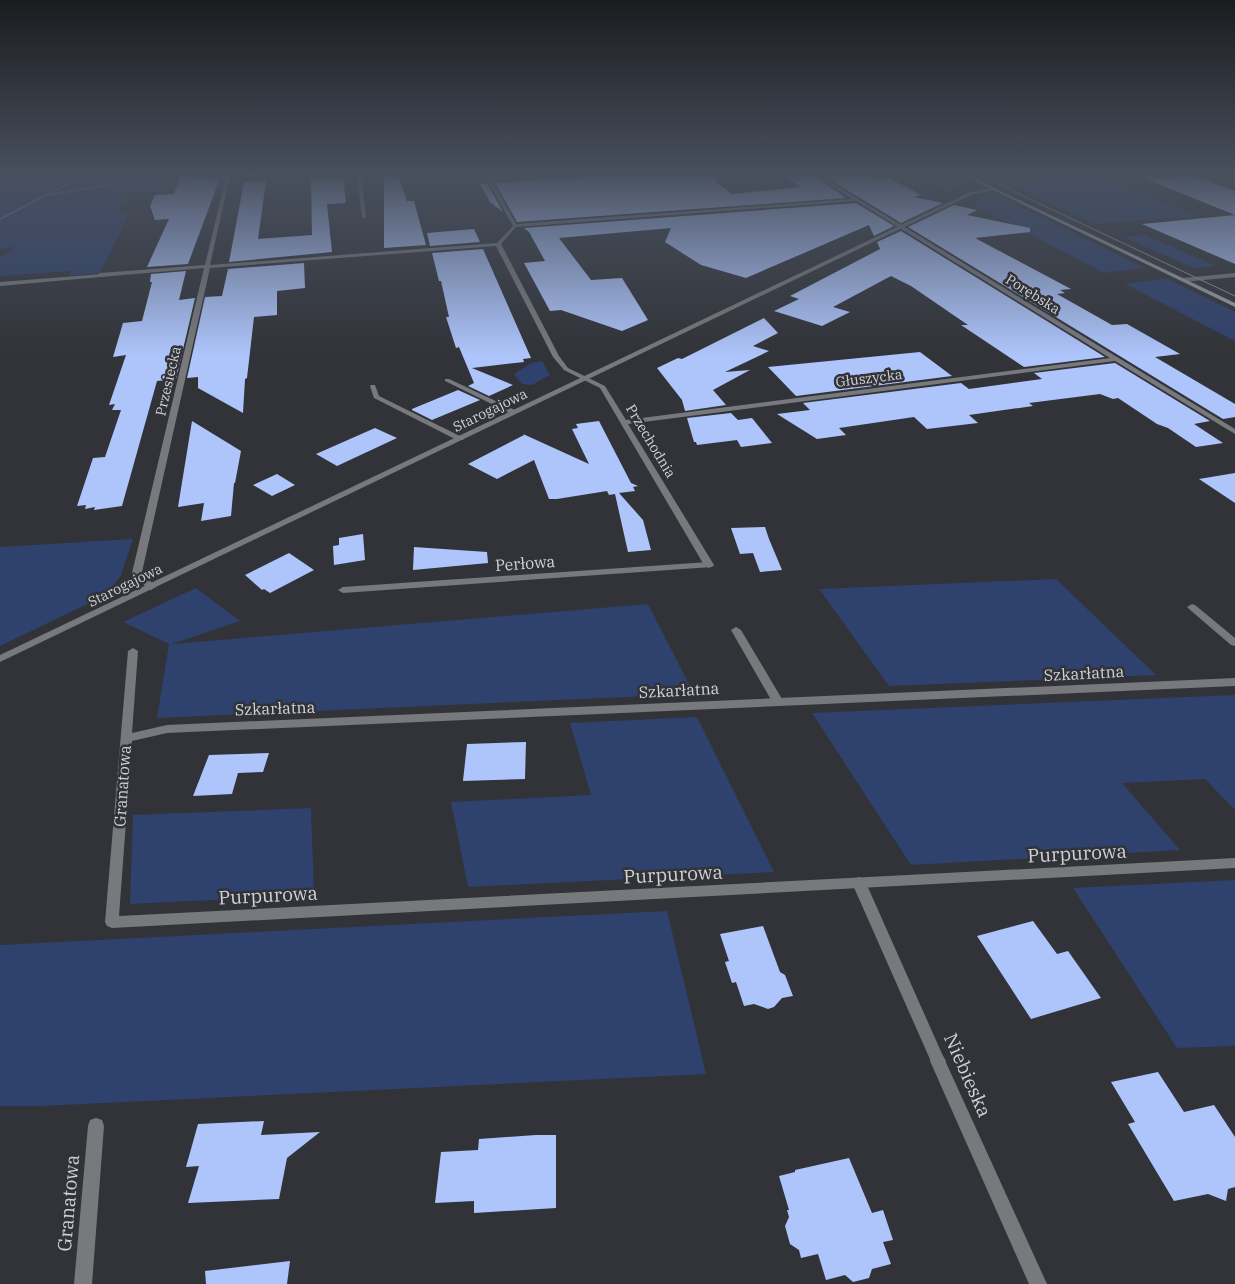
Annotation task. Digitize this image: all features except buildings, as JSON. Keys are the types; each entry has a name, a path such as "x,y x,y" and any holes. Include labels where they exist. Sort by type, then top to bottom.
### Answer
{"main road":[{"path":"1091,236 1235,305"}],"street":[{"name":"Przesiecka","path":"151,587 137,573 215,236"},
{"path":"0,284 190,267 208,268 498,244 506,236"},
{"name":"Starogajowa","path":"0,659 881,236"},
{"name":"Porębska","path":"915,236 1235,432"},
{"name":"Przechodnia","path":"498,244 556,357 566,369 603,386 709,565"},
{"path":"1183,280 1235,275"},
{"name":"Głuszycka","path":"625,422 1115,359"},
{"path":"447,380 515,412"},
{"path":"373,386 376,397 460,438"},
{"name":"Perłowa","path":"343,590 709,565"},
{"path":"1192,607 1235,644"},
{"path":"736,630 778,702"},
{"name":"Granatowa","path":"112,922 133,651"},
{"name":"Szkarłatna","path":"126,738 167,729 1235,682"},
{"name":"Purpurowa","path":"112,922 1235,863"},
{"name":"Niebieska","path":"859,883 1038,1284"},
{"name":"Granatowa","path":"83,1284 96,1126"}],"shaded area":[{"path":"0,236 118,236 100,273 69,276 72,271 0,276 0,258 17,247 0,249"},
{"path":"1033,236 1080,236 1145,268 1104,273"},
{"path":"1147,236 1216,266 1193,268 1124,237"},
{"path":"1166,278 1235,312 1235,341 1125,284"},
{"path":"542,361 550,375 532,385 522,384 514,374 531,363"},
{"path":"133,539 121,575 106,595 0,646 0,547"},
{"path":"1056,579 1156,675 889,686 819,589"},
{"path":"196,588 240,621 172,644 648,604 694,694 157,718 169,644 123,622"},
{"path":"1235,695 1235,810 1205,779 1122,783 1180,850 911,865 812,713"},
{"path":"697,717 774,872 468,887 451,802 591,795 570,723"},
{"path":"311,808 314,895 130,904 133,815"},
{"path":"1235,880 1235,1046 1177,1048 1073,888"},
{"path":"667,911 706,1074 41,1106 0,1106 0,945"}],"tram line":[{"path":"1108,236 1235,296"}]}
